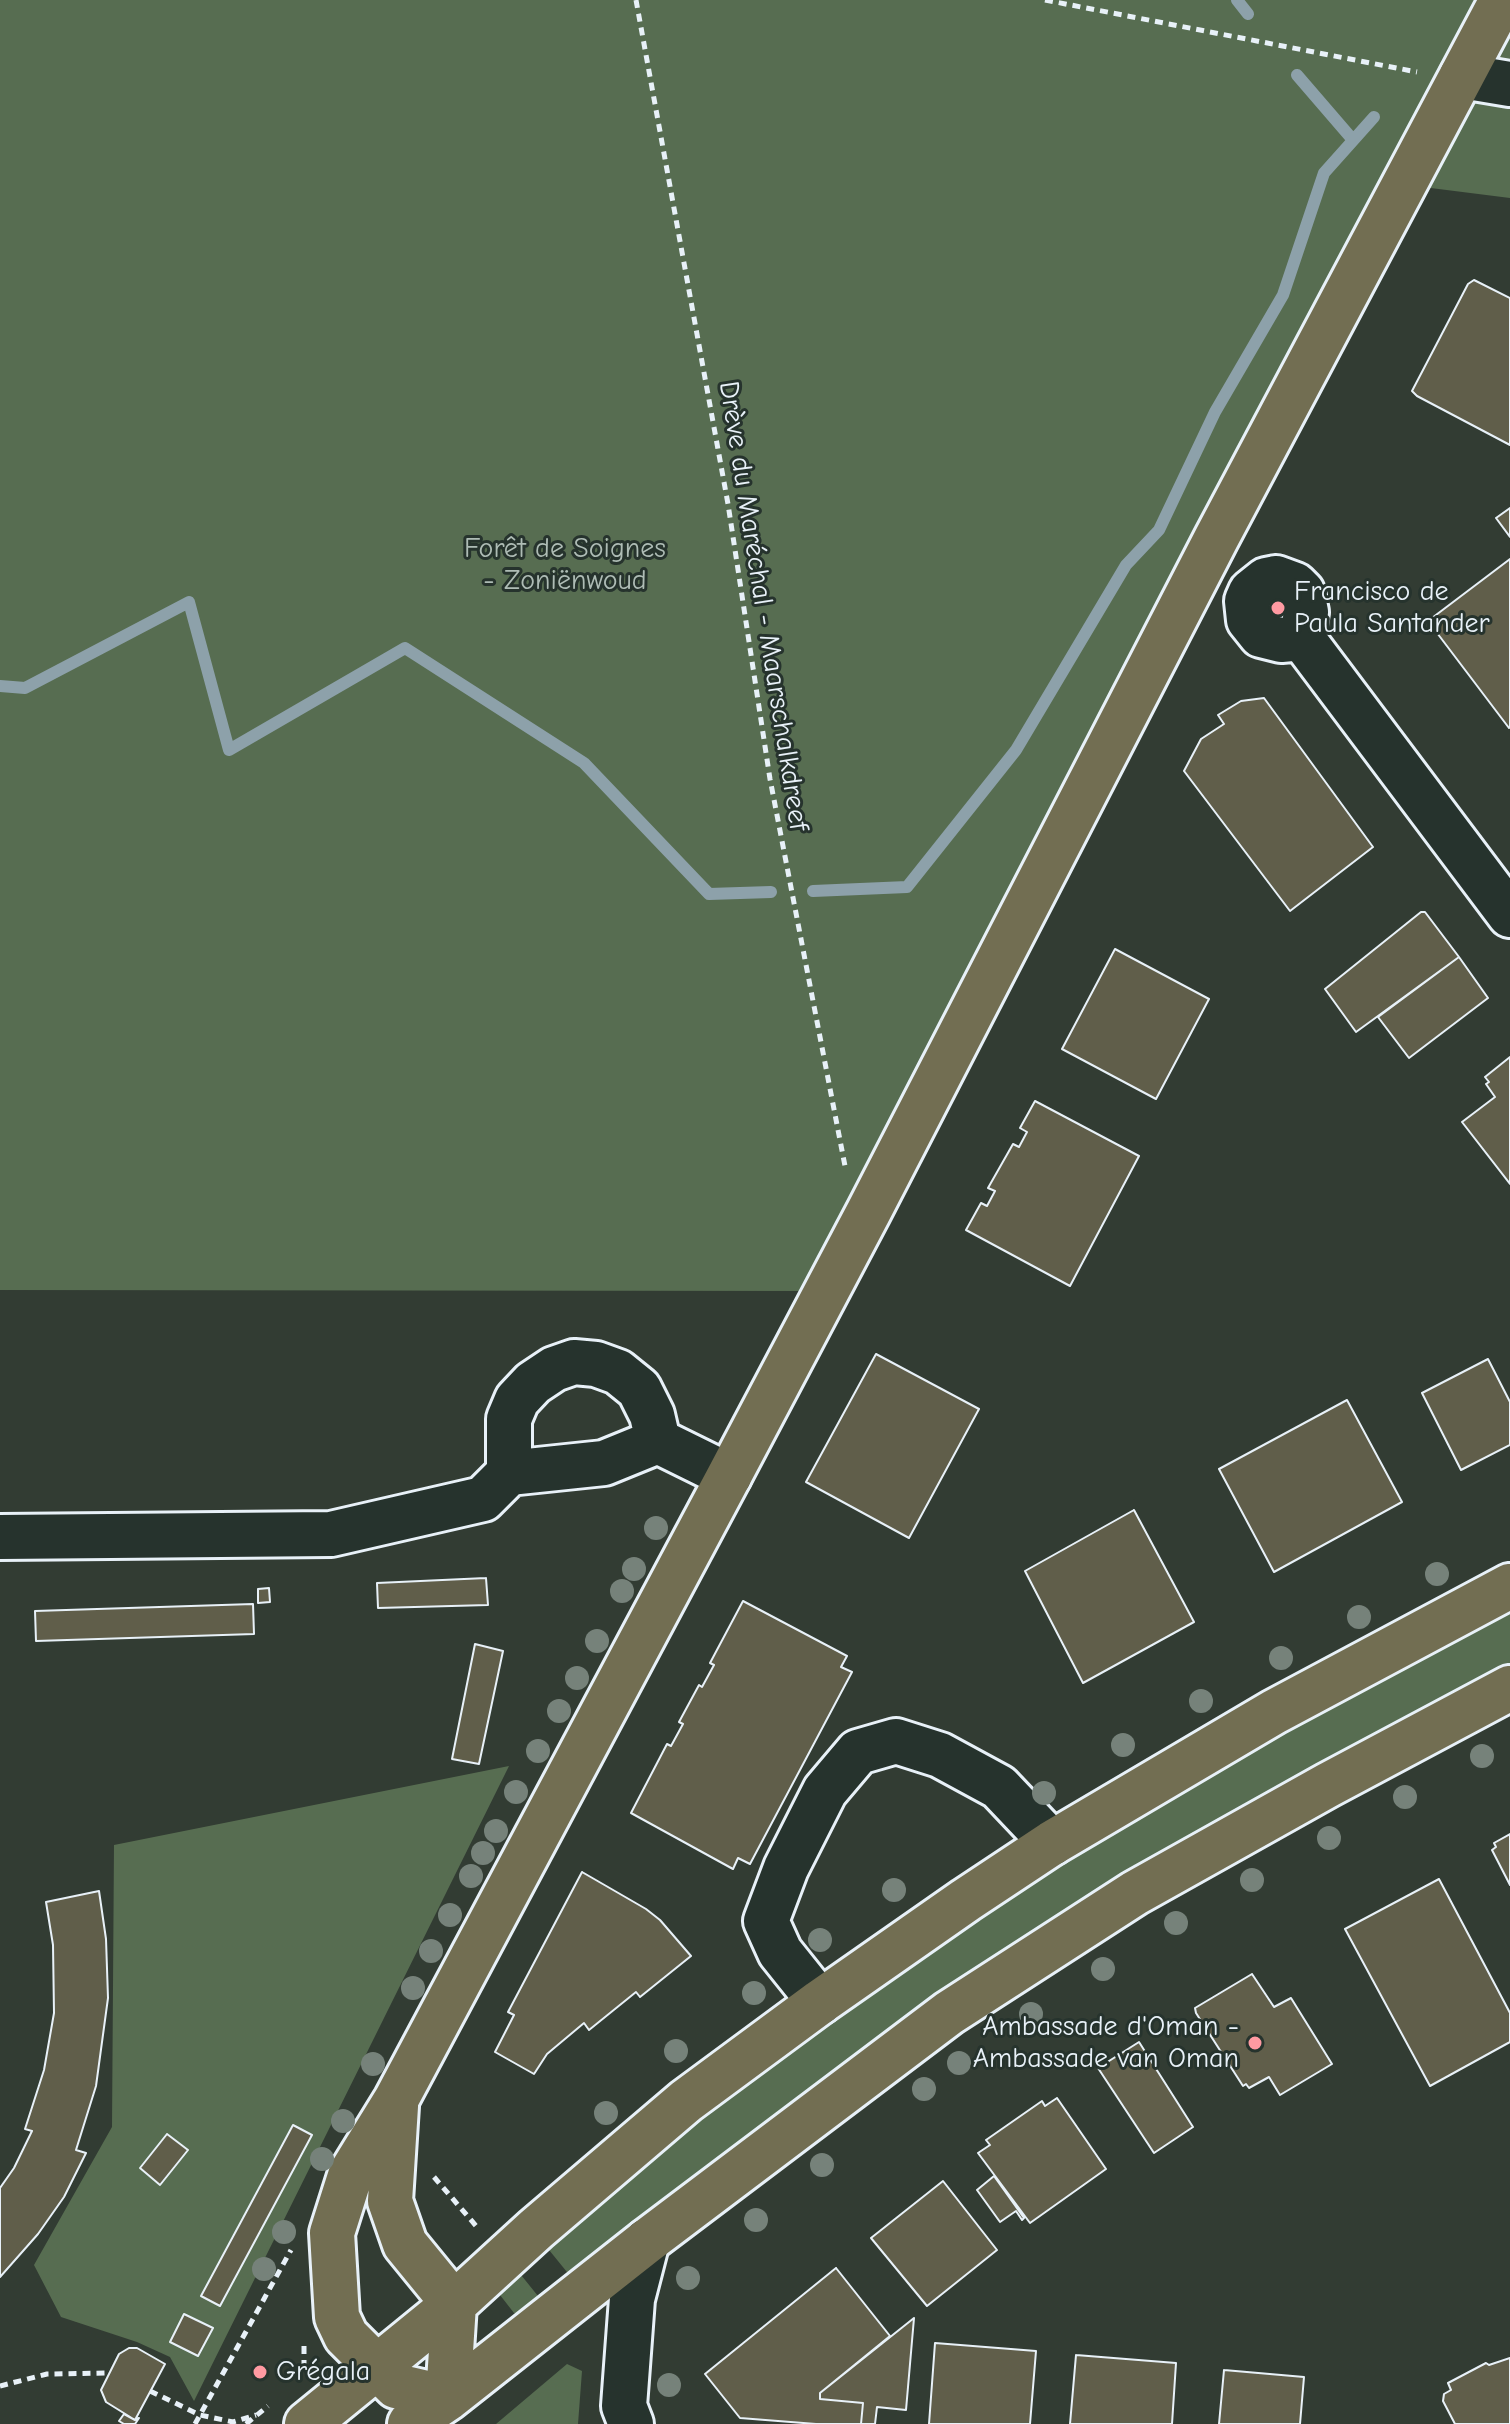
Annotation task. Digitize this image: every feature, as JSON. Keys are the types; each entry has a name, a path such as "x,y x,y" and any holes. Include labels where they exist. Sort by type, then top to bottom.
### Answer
{"main road":[{"path":"448,2398 396,2386 346,2336 337,2317 332,2233 351,2173 396,2100 868,1213 1210,551 1445,75 1502,0"},
{"path":"307,2424 454,2304 536,2229 686,2101 820,2002 1052,1843 1274,1712 1510,1586"},
{"path":"410,2424 949,2013 1121,1901 1510,1688"},
{"path":"396,2100 390,2201 405,2244 454,2304 448,2398"}],"street":[{"path":"1445,75 1510,84"},
{"path":"1302,638 1510,915"},
{"path":"509,1473 509,1419 517,1400 533,1383 554,1369 574,1362 596,1364 618,1372 639,1389 652,1415 658,1441"},
{"path":"0,1537 331,1534 483,1499 509,1473 604,1463 658,1441 729,1476"},
{"path":"820,2002 780,1952 766,1921 786,1868 825,1791 858,1752 896,1741 940,1755 999,1787 1052,1843"},
{"path":"631,2424 624,2406 632,2299 647,2241"}],"path":[{"name":"Drève du Maréchal - Maarschalkdreef","path":"636,0 728,504 770,779 847,1173 868,1213"},
{"path":"1045,0 1445,75"},
{"path":"0,2386 47,2374 109,2373"},
{"path":"150,2391 200,2415 233,2422 260,2413 246,2424"}],"green space":[{"name":"Forêt de Soignes - Zoniënwoud","path":"0,0 1510,0 1510,198 1407,185 818,1291 0,1290"},
{"path":"1510,1612 1510,1669 571,2277 545,2245 773,2056 980,1908 1162,1799 1365,1687"},
{"path":"509,1766 194,2401 170,2357 137,2342 61,2317 34,2265 112,2127 114,1845"},
{"path":"517,2270 542,2301 524,2314 514,2313 500,2295 499,2285"},
{"path":"567,2364 582,2371 578,2424 496,2424"}],"building":[{"path":"1474,280 1510,298 1510,445 1412,391 1468,284"},
{"path":"1510,508 1510,537 1496,518"},
{"path":"1510,559 1510,727 1509,728 1428,621"},
{"path":"1264,698 1373,847 1290,911 1184,771 1201,739 1224,724 1218,715 1241,701"},
{"path":"1421,912 1425,912 1459,957 1356,1032 1325,989"},
{"path":"1115,949 1209,999 1156,1099 1062,1049"},
{"path":"1459,957 1488,998 1409,1058 1378,1017"},
{"path":"1510,1057 1510,1184 1462,1122 1495,1097 1485,1077"},
{"path":"1035,1101 1139,1156 1070,1286 966,1230 981,1203 987,1206 995,1191 988,1188 1013,1144 1019,1147 1027,1132 1020,1128"},
{"path":"876,1354 979,1409 909,1538 806,1482"},
{"path":"1488,1359 1510,1402 1510,1445 1461,1470 1422,1393"},
{"path":"1347,1400 1402,1502 1274,1572 1219,1469"},
{"path":"1134,1510 1194,1622 1083,1683 1025,1571"},
{"path":"486,1578 488,1605 378,1608 377,1583"},
{"path":"269,1588 270,1602 258,1603 258,1589"},
{"path":"743,1601 847,1656 841,1667 852,1672 750,1864 738,1858 733,1869 631,1813 667,1744 671,1746 683,1724 679,1722 714,1665 710,1663"},
{"path":"253,1604 254,1634 36,1641 35,1611"},
{"path":"475,1644 503,1651 479,1764 452,1759"},
{"path":"1510,1834 1510,1885 1492,1850 1496,1847 1494,1843"},
{"path":"582,1872 646,1909 660,1920 691,1956 640,1997 636,1992 589,2030 584,2023 547,2054 534,2074 495,2052 514,2015 508,2012"},
{"path":"1439,1879 1510,2013 1510,2042 1430,2086 1345,1929"},
{"path":"99,1891 106,1939 108,1998 96,2086 76,2150 86,2153 64,2197 38,2234 0,2277 0,2188 14,2168 32,2131 25,2129 44,2070 54,2013 53,1945 46,1902"},
{"path":"1252,1974 1274,2007 1291,1998 1332,2064 1280,2095 1269,2077 1249,2088 1246,2084 1243,2086 1196,2013 1195,2008"},
{"path":"1139,2042 1193,2127 1154,2153 1098,2068"},
{"path":"1057,2098 1106,2169 1030,2223 978,2153 990,2145 986,2140 1042,2101 1045,2106"},
{"path":"293,2125 312,2135 220,2306 201,2296"},
{"path":"167,2134 188,2150 160,2185 140,2168"},
{"path":"994,2176 1024,2218 1022,2220 1016,2211 1000,2222 977,2190"},
{"path":"943,2181 997,2250 927,2306 871,2238"},
{"path":"836,2268 890,2336 820,2393 820,2399 863,2403 861,2424 740,2418 705,2374"},
{"path":"184,2314 213,2328 198,2356 170,2342"},
{"path":"914,2318 906,2410 877,2407 875,2424 861,2424 863,2403 820,2399 820,2393"},
{"path":"935,2343 1036,2351 1030,2424 929,2424"},
{"path":"129,2348 137,2348 165,2364 135,2420 106,2402 101,2390 119,2354"},
{"path":"1076,2355 1176,2363 1172,2424 1070,2424"},
{"path":"1510,2358 1510,2424 1455,2424 1443,2401 1444,2394 1451,2390 1448,2383 1486,2363 1489,2365"},
{"path":"1224,2370 1304,2377 1300,2424 1219,2424"},
{"path":"124,2414 135,2420 139,2418 135,2424 124,2424 119,2421"}],"waterway":[{"path":"1237,0 1248,14"},
{"path":"1297,75 1353,140"},
{"path":"813,891 907,887 1016,750 1126,565 1159,530 1215,412 1283,295 1324,173 1374,117"},
{"path":"0,686 25,688 189,602 229,750 405,648 584,763 709,894 771,892"}],"place":[{"name":"Francisco de Paula Santander","path":"1278,608"},
{"name":"Ambassade d'Oman - Ambassade van Oman","path":"1255,2043"},
{"name":"Grégala","path":"260,2372"}]}
